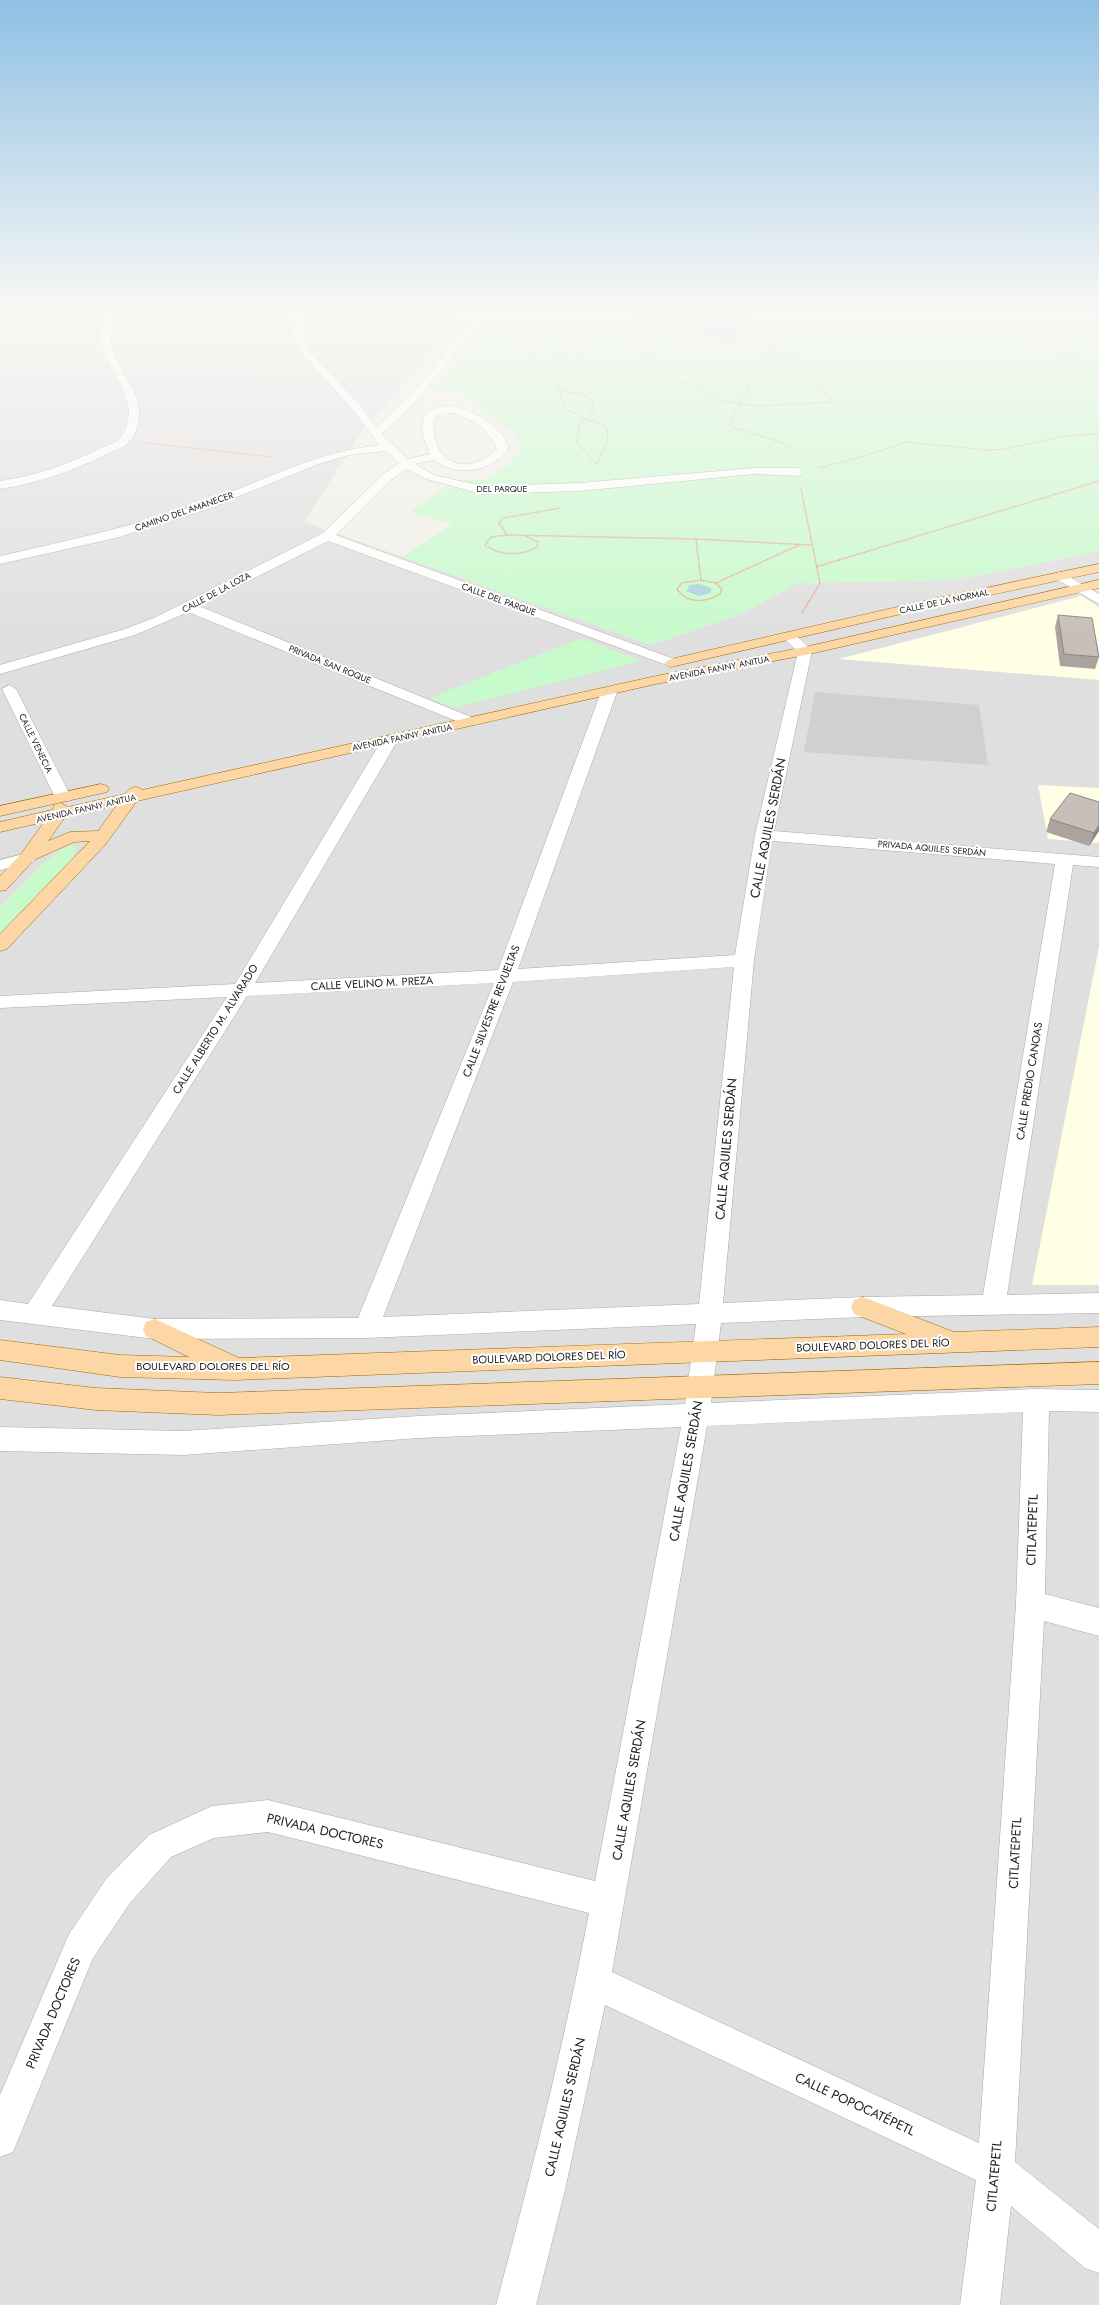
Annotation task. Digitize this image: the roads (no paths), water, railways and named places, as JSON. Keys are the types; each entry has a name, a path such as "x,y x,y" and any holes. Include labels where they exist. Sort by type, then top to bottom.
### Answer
{"main road":[{"name":"CALLE DE LA NORMAL","path":"788,636 1099,568"},
{"name":"CALLE DE LA NORMAL","path":"805,652 983,609 1099,584"},
{"name":"AVENIDA FANNY ANITUA","path":"0,811 63,797 137,789 393,731 448,713 788,636"},
{"name":"AVENIDA FANNY ANITUA","path":"393,731 471,722 609,692 656,680 805,652"},
{"path":"656,680 669,673 672,663"},
{"name":"AVENIDA FANNY ANITUA","path":"0,827 77,810 137,789 366,730"},
{"path":"0,945 97,838 137,789"},
{"path":"0,886 27,858 59,814 63,797 77,810 97,838"},
{"path":"27,858 70,837 97,838"},
{"path":"863,1307 956,1342"},
{"path":"155,1329 235,1369"},
{"name":"BOULEVARD DOLORES DEL RÍO","path":"0,1350 120,1366 235,1369 1099,1337"},
{"path":"0,1388 96,1399 218,1404 698,1400 1099,1373"}],"street":[{"path":"0,485 29,480 65,469 124,441 133,421"},
{"path":"367,421 388,447 406,464 436,456"},
{"path":"377,432 389,421"},
{"path":"427,421 426,427 428,442 436,456 448,464 462,468 473,468 498,455 503,448 502,441 479,421"},
{"name":"CAMINO DEL AMANECER","path":"0,560 112,535 204,506 314,462 348,452 388,447"},
{"name":"DEL PARQUE","path":"406,464 430,477 482,490 580,487 754,471 798,472"},
{"name":"CALLE DE LA LOZA","path":"0,670 130,632 189,607 327,536 338,528 389,476 406,464"},
{"name":"CALLE DEL PARQUE","path":"327,536 672,663"},
{"path":"1061,576 1099,600"},
{"name":"PRIVADA SAN ROQUE","path":"189,607 471,722"},
{"path":"788,636 805,652"},
{"name":"CALLE AQUILES SERDÁN","path":"516,2305 546,2190 593,1981 609,1901 698,1400 710,1313 744,960 764,834 805,652"},
{"name":"CALLE VENECIA","path":"9,689 63,797"},
{"name":"CALLE SILVESTRE REVUELTAS","path":"366,1328 506,976 609,692"},
{"name":"CALLE ALBERTO M. ALVARADO","path":"34,1315 241,990 393,731"},
{"name":"PRIVADA AQUILES SERDÁN","path":"764,834 1099,862"},
{"path":"0,865 27,858"},
{"name":"CALLE PREDIO CANOAS","path":"994,1303 1065,859"},
{"name":"CALLE VELINO M. PREZA","path":"0,1002 506,976 744,960"},
{"path":"0,1310 155,1329 366,1328 863,1307 994,1303 1099,1303"},
{"path":"0,1439 183,1443 419,1427 698,1400 1099,1401"},
{"name":"CITLATEPETL","path":"980,2305 996,2170 1030,1604 1036,1400"},
{"path":"1030,1604 1099,1622"},
{"name":"PRIVADA DOCTORES","path":"0,2139 81,1946 118,1891 160,1846 212,1822 268,1816 609,1901"},
{"name":"CALLE POPOCATÉPETL","path":"593,1981 996,2170 1099,2254"}],"water":[{"path":"699,584 711,588 711,593 699,596 686,591 690,585"}]}
